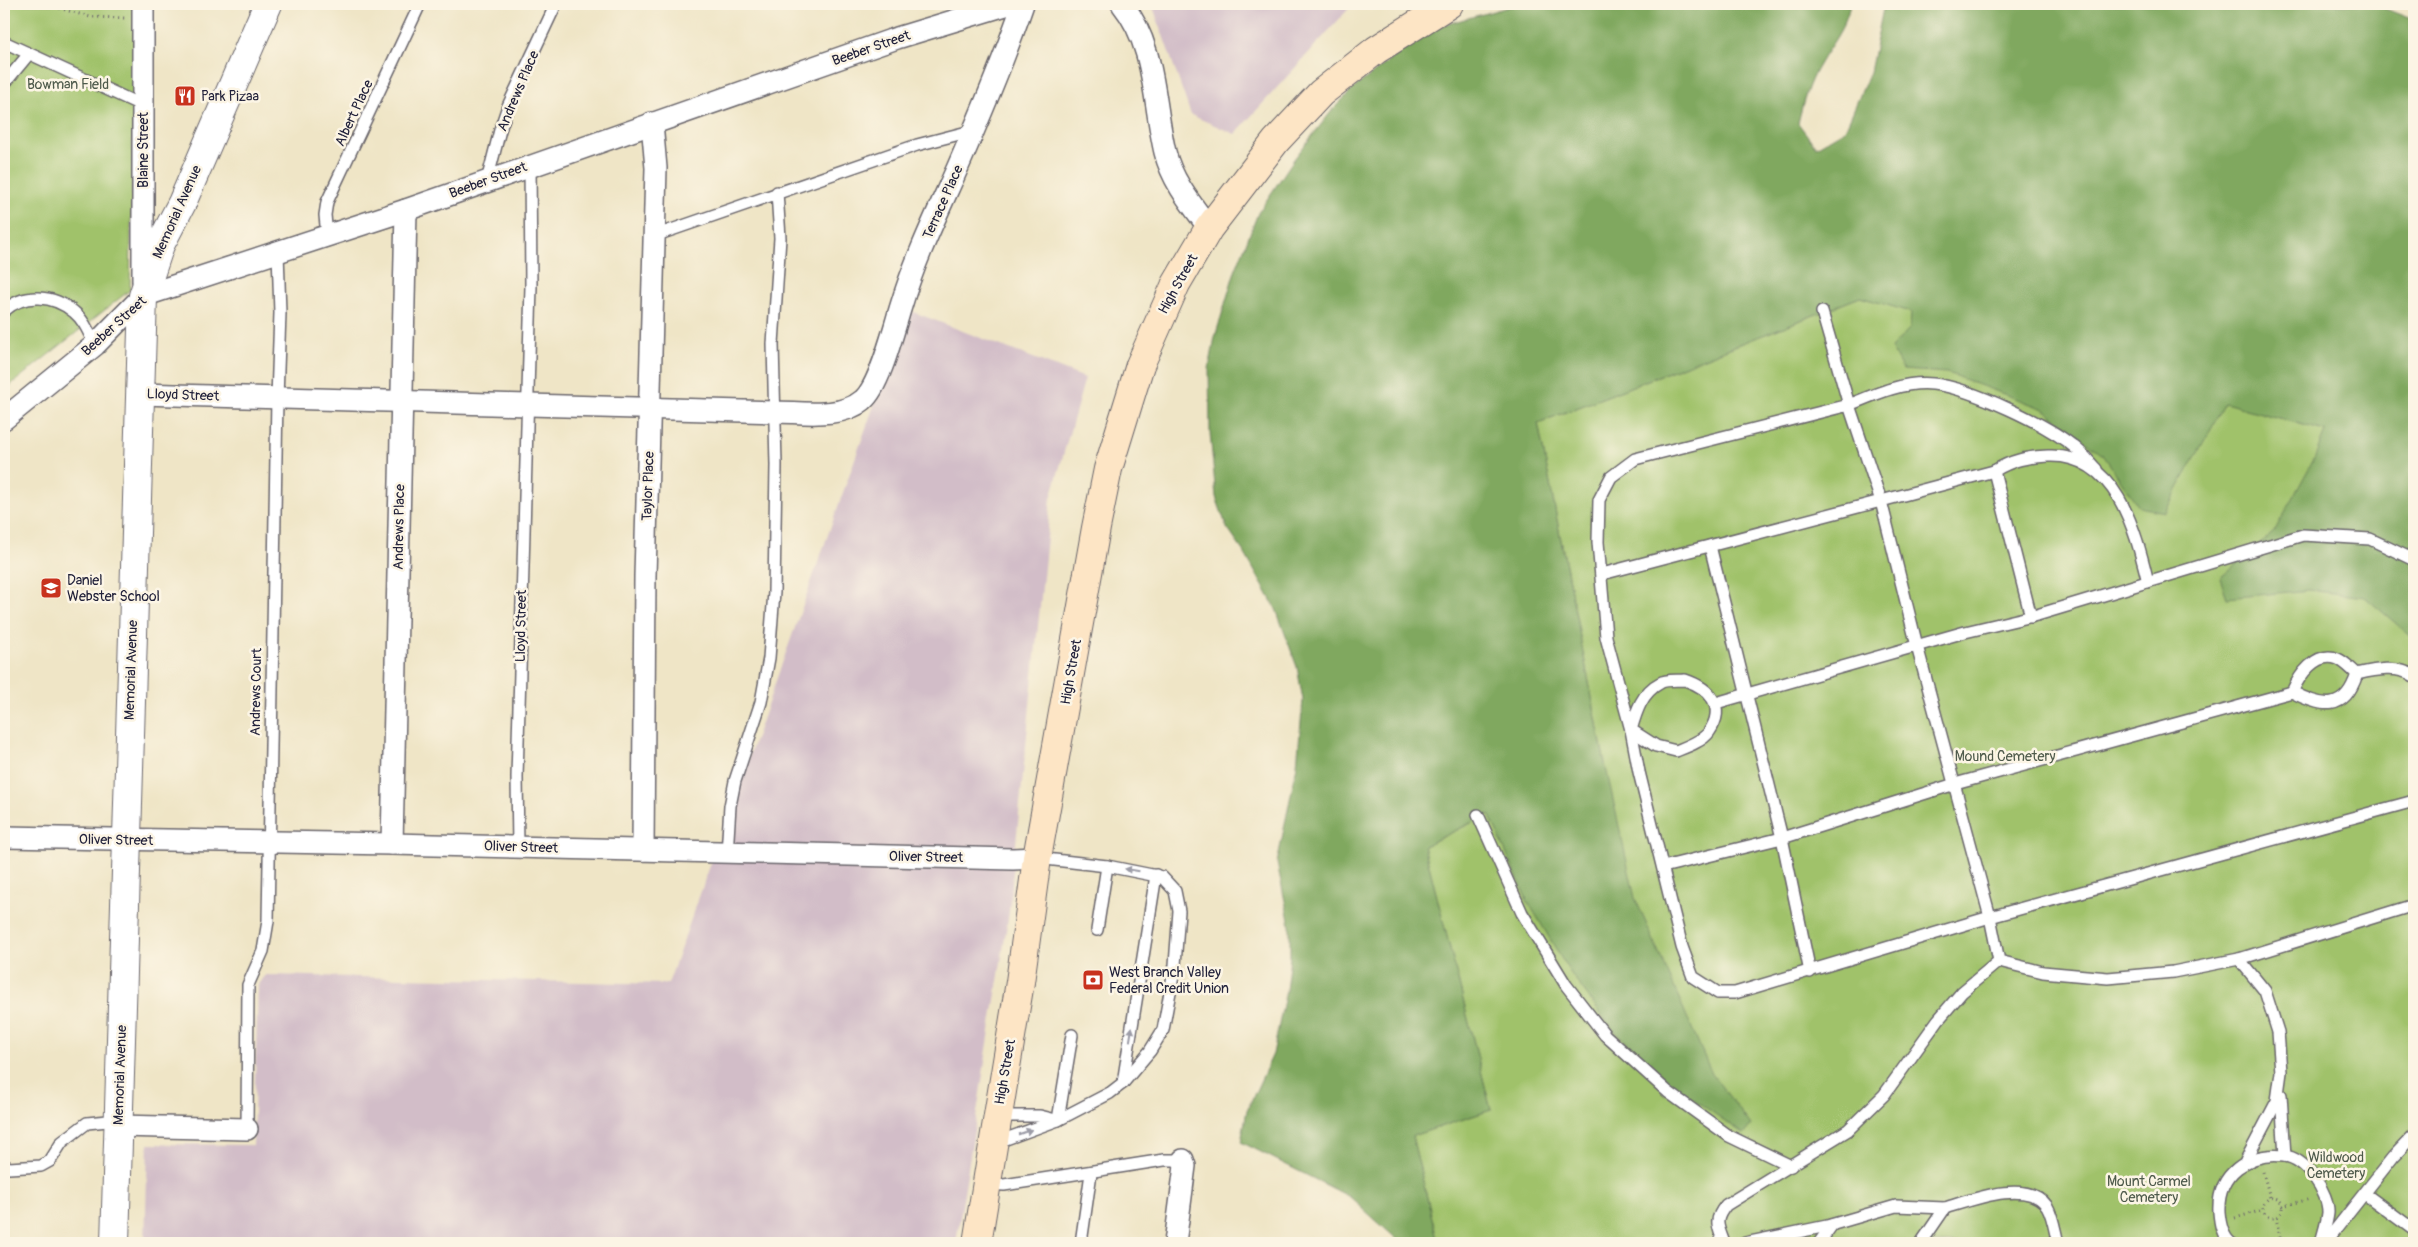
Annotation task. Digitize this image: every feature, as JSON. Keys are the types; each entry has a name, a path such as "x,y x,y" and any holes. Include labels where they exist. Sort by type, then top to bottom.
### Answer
{"main road":[{"name":"High Street","path":"977,1243 1020,982 1038,858 1096,528 1108,469 1133,384 1160,316 1209,228 1276,141 1328,88 1376,50 1449,4"}],"street":[{"name":"Memorial Avenue","path":"115,1243 143,296 160,245 182,203 268,4"},
{"name":"Beeber Street","path":"4,419 95,344 143,296 406,210 897,38 1009,4"},
{"name":"Terrace Place","path":"864,399 874,385 904,295 1000,71 1023,4"},
{"path":"1122,4 1142,35 1153,79 1165,153 1171,171 1187,199 1209,228"},
{"name":"Blaine Street","path":"143,11 143,296"},
{"name":"Taylor Place","path":"642,850 645,576 656,168 652,123"},
{"name":"Andrews Place","path":"392,844 406,210"},
{"name":"Lloyd Street","path":"140,394 775,412 839,411 855,405 864,399"},
{"name":"Oliver Street","path":"4,837 392,844 727,854 1038,858"},
{"path":"118,1123 247,1129"},
{"path":"1175,1243 1185,1166 1183,1160"}],"lane":[{"name":"Albert Place","path":"327,236 325,214 327,202 420,4"},
{"name":"Andrews Place","path":"487,181 508,106 556,4"},
{"path":"4,42 28,55 143,106"},
{"path":"4,84 28,55"},
{"path":"654,236 917,145 975,130"},
{"path":"527,404 531,286 530,166"},
{"path":"727,854 730,806 735,780 761,702 770,658 774,592 775,412 773,344 780,238 777,192"},
{"name":"Andrews Court","path":"247,1129 248,985 263,951 268,921 268,842 280,313 278,252"},
{"path":"4,311 11,304 23,299 38,297 57,301 74,312 84,324 95,344"},
{"path":"1822,312 1849,404 1881,501 1917,646 1990,917 1999,960"},
{"path":"2148,582 2140,549 2129,519 2114,490 2077,449 2031,419 1974,395 1933,384 1906,386 1883,391 1849,404 1634,460 1611,477 1599,500 1598,542 1606,638 1631,730 1682,947 1693,977 1718,993 1735,993 1990,917 2414,801"},
{"name":"Lloyd Street","path":"518,847 517,777 527,404"},
{"path":"1602,574 1994,471 2009,462 2026,457 2059,456 2080,459 2096,469"},
{"path":"1994,471 2031,617"},
{"path":"1716,703 1917,646 2031,617 2303,536 2370,539 2414,560"},
{"path":"1710,546 1745,695 1782,838 1810,972"},
{"path":"2292,692 2307,667 2317,661 2337,658 2356,674"},
{"path":"2356,674 2378,670 2394,670 2414,676"},
{"path":"1662,867 1782,838 1955,784 2292,692 2319,704 2332,703 2343,699 2352,691 2356,674"},
{"path":"1684,680 1702,686 1716,703 1716,716 1709,733 1692,744 1676,751 1656,746 1631,730 1637,709 1647,693 1661,682 1684,680"},
{"path":"1478,815 1522,913 1566,985 1605,1035 1668,1092 1729,1136 1792,1166"},
{"path":"993,1143 1058,1120 1110,1093 1123,1083 1150,1051 1164,1030 1175,965 1179,911 1175,891 1156,875 1107,866 1038,858"},
{"path":"1097,930 1107,866"},
{"path":"1123,1083 1156,875"},
{"path":"1999,960 2043,972 2108,978 2173,972 2239,959 2414,905"},
{"path":"2227,1242 2220,1222 2219,1202 2223,1186 2246,1160 2277,1101 2281,1072 2278,1032 2265,991 2239,959"},
{"path":"1724,1243 1717,1225 1718,1215 1726,1205 1848,1130 1884,1095 1938,1020 1962,992 1999,960"},
{"path":"1058,1120 1072,1035"},
{"path":"2279,1085 2285,1156"},
{"path":"998,1116 1032,1116 1058,1120"},
{"path":"4,1166 9,1168 41,1166 50,1161 62,1142 87,1123 118,1123"},
{"path":"2323,1243 2365,1194 2393,1156 2414,1135"},
{"path":"2246,1160 2260,1157 2285,1156 2306,1169 2319,1182 2325,1196 2328,1213 2323,1243"},
{"path":"986,1184 1004,1185 1164,1160 1183,1160"},
{"path":"1081,1243 1091,1172"},
{"path":"1745,1243 1832,1225 1896,1206 1945,1208 1984,1196 2008,1192 2026,1193 2038,1198 2048,1207 2058,1243"},
{"path":"2365,1194 2414,1230"},
{"path":"1921,1243 1945,1208"},
{"path":"1819,1243 1832,1225"}],"path":[{"path":"45,4 90,17 143,11"},
{"path":"2260,1157 2270,1198"},
{"path":"2282,1206 2325,1196"},
{"path":"2276,1218 2266,1216 2263,1210 2265,1201 2270,1198 2276,1199 2282,1206"},
{"path":"2276,1218 2280,1214 2282,1206"},
{"path":"2220,1222 2263,1210"},
{"path":"2276,1218 2281,1243"}],"shaded area":[{"path":"1152,4 1353,4 1235,134 1191,115"},
{"path":"908,310 1085,378 1051,498 1009,912 956,1243 145,1243 148,1144 253,1145 258,985 266,975 668,984"}],"green space":[{"name":"Bowman Field","path":"4,4 135,4 130,290 4,390"},
{"path":"1519,4 1850,4 1841,29 1815,72 1798,123 1816,147 1845,130 1870,72 1883,9 1891,4 2373,4 2414,20 2414,639 2365,597 2309,590 2227,598 2220,578 2274,532 2314,459 2325,431 2225,403 2165,512 2139,507 2104,456 2044,409 1947,373 1903,370 1891,348 1910,328 1911,312 1860,297 1538,423 1604,759 1635,898 1712,1074 1751,1125 1744,1134 1673,1085 1611,1028 1569,971 1527,900 1489,814 1424,846 1491,1110 1412,1136 1438,1243 1401,1243 1350,1197 1241,1142 1247,1110 1273,1054 1286,990 1290,957 1290,925 1277,863 1297,765 1303,700 1297,667 1276,609 1245,554 1227,528 1216,497 1210,433 1209,369 1215,337 1234,274 1258,213 1294,159 1334,108 1355,87 1432,28"},
{"name":"Mound Cemetery","path":"1860,297 2414,457 2414,1243 1438,1243 1412,1136 1491,1110 1424,846 1604,759 1538,423"}],"place":[{"name":"Park Pizaa","path":"185,96"},
{"name":"Daniel Webster School","path":"51,588"},
{"name":"West Branch Valley Federal Credit Union","path":"1093,980"}],"park label":[{"name":"Wildwood Cemetery","path":"2336,1166"},
{"name":"Mount Carmel Cemetery","path":"2149,1190"}]}
